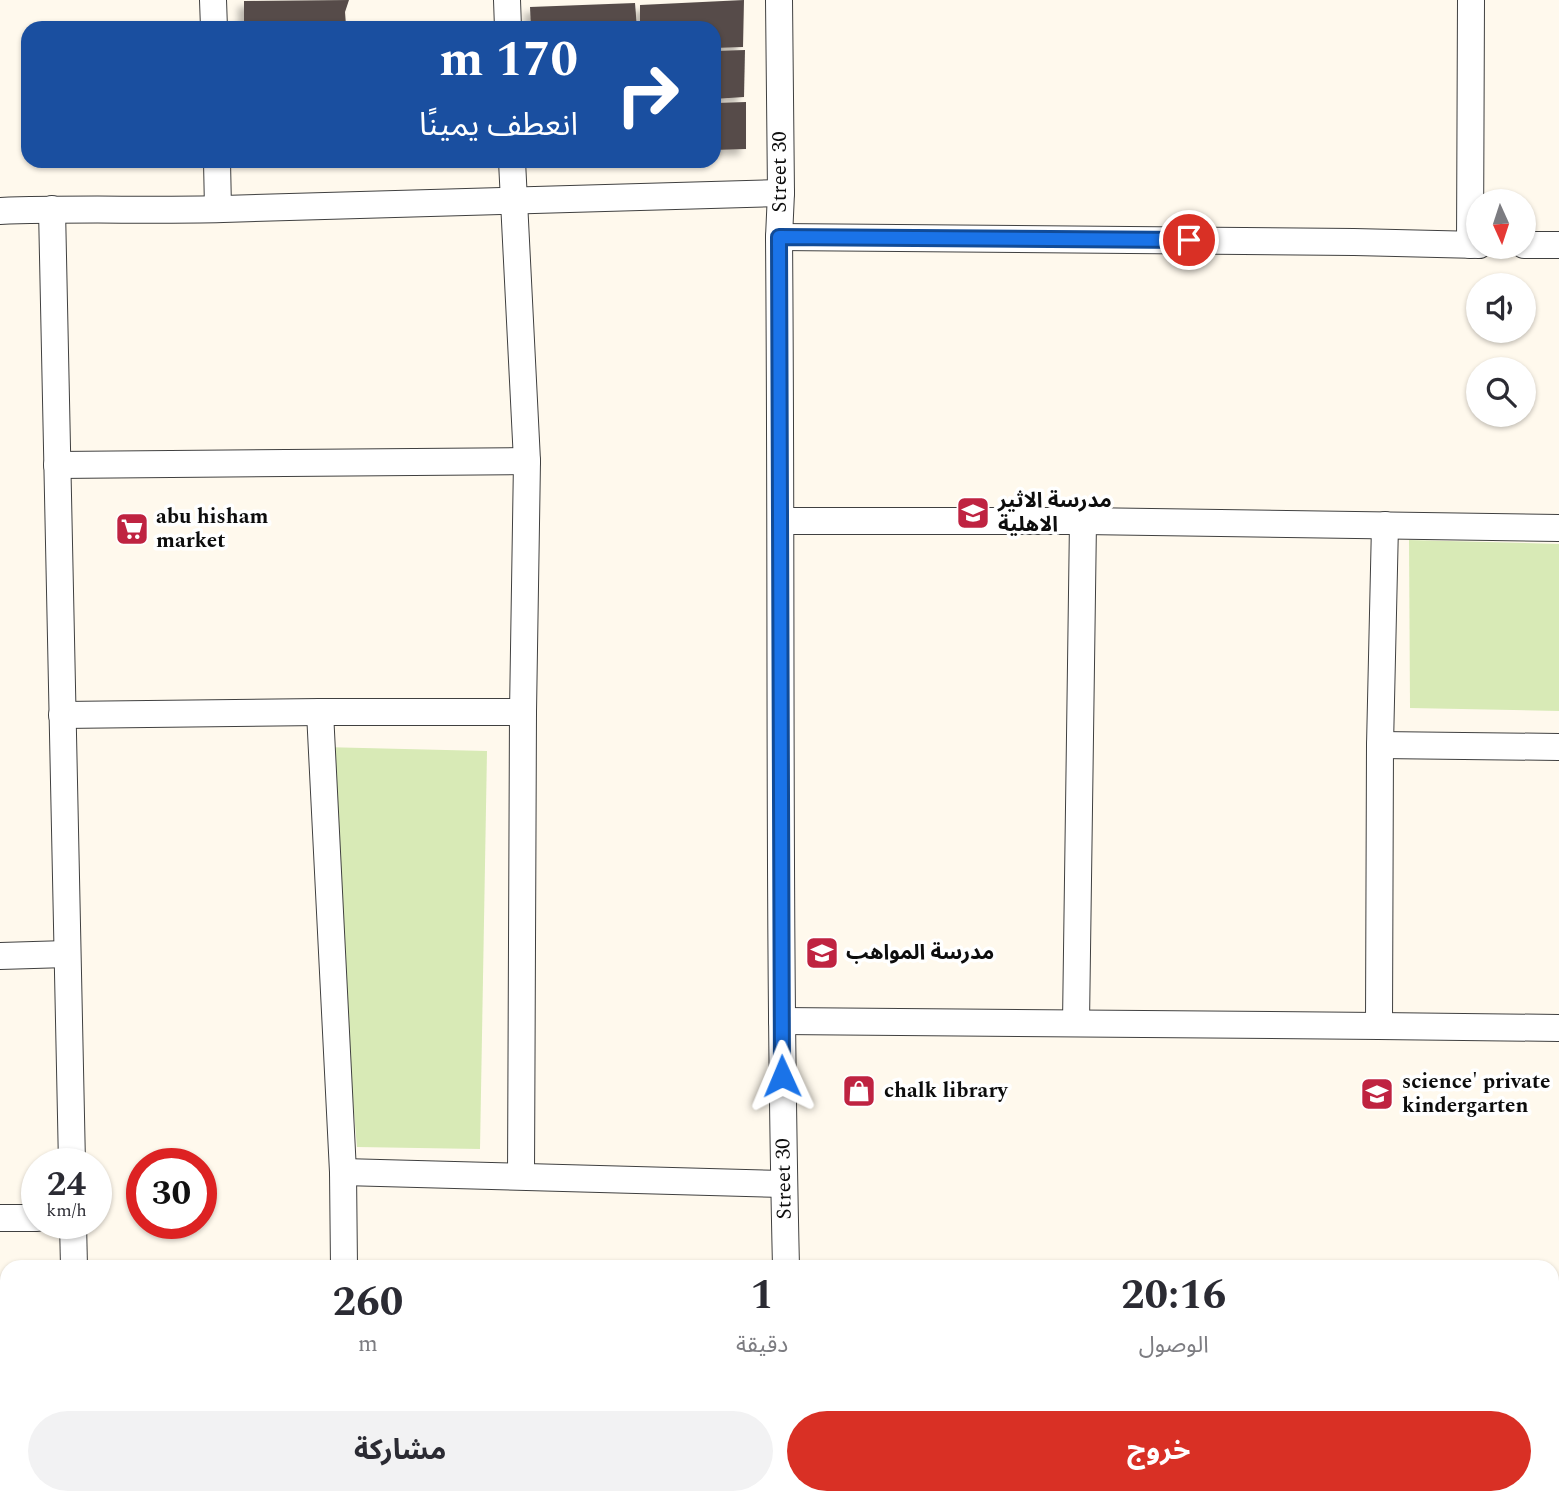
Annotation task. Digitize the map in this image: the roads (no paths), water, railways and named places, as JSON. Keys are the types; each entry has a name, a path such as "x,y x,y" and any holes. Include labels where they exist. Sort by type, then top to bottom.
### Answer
{"street":[{"path":"213,0 214,21"},
{"path":"507,0 508,21"},
{"name":"Street 30","path":"779,0 782,1021 786,1260"},
{"path":"1471,0 1473,189"},
{"path":"217,168 218,209"},
{"path":"512,168 527,461 521,1176"},
{"path":"0,211 514,203 780,193"},
{"path":"52,209 72,1148"},
{"path":"779,237 1466,245"},
{"path":"1536,245 1559,245"},
{"path":"57,465 527,461"},
{"path":"781,521 1083,521 1559,528"},
{"path":"1076,1023 1083,521"},
{"path":"1378,1026 1385,525"},
{"path":"320,712 343,1171 344,1260"},
{"path":"62,716 523,712"},
{"path":"1380,745 1559,747"},
{"path":"0,956 67,954"},
{"path":"782,1021 1559,1028"},
{"path":"343,1171 784,1184"},
{"path":"0,1218 21,1218"},
{"path":"73,1239 74,1260"}],"place":[{"name":"مدرسة الاثير الاهلية","path":"973,513"},
{"name":"abu hisham market","path":"132,529"},
{"name":"مدرسة المواهب","path":"822,953"},
{"name":"chalk library","path":"859,1091"},
{"name":"science' private kindergarten","path":"1377,1094"}]}
